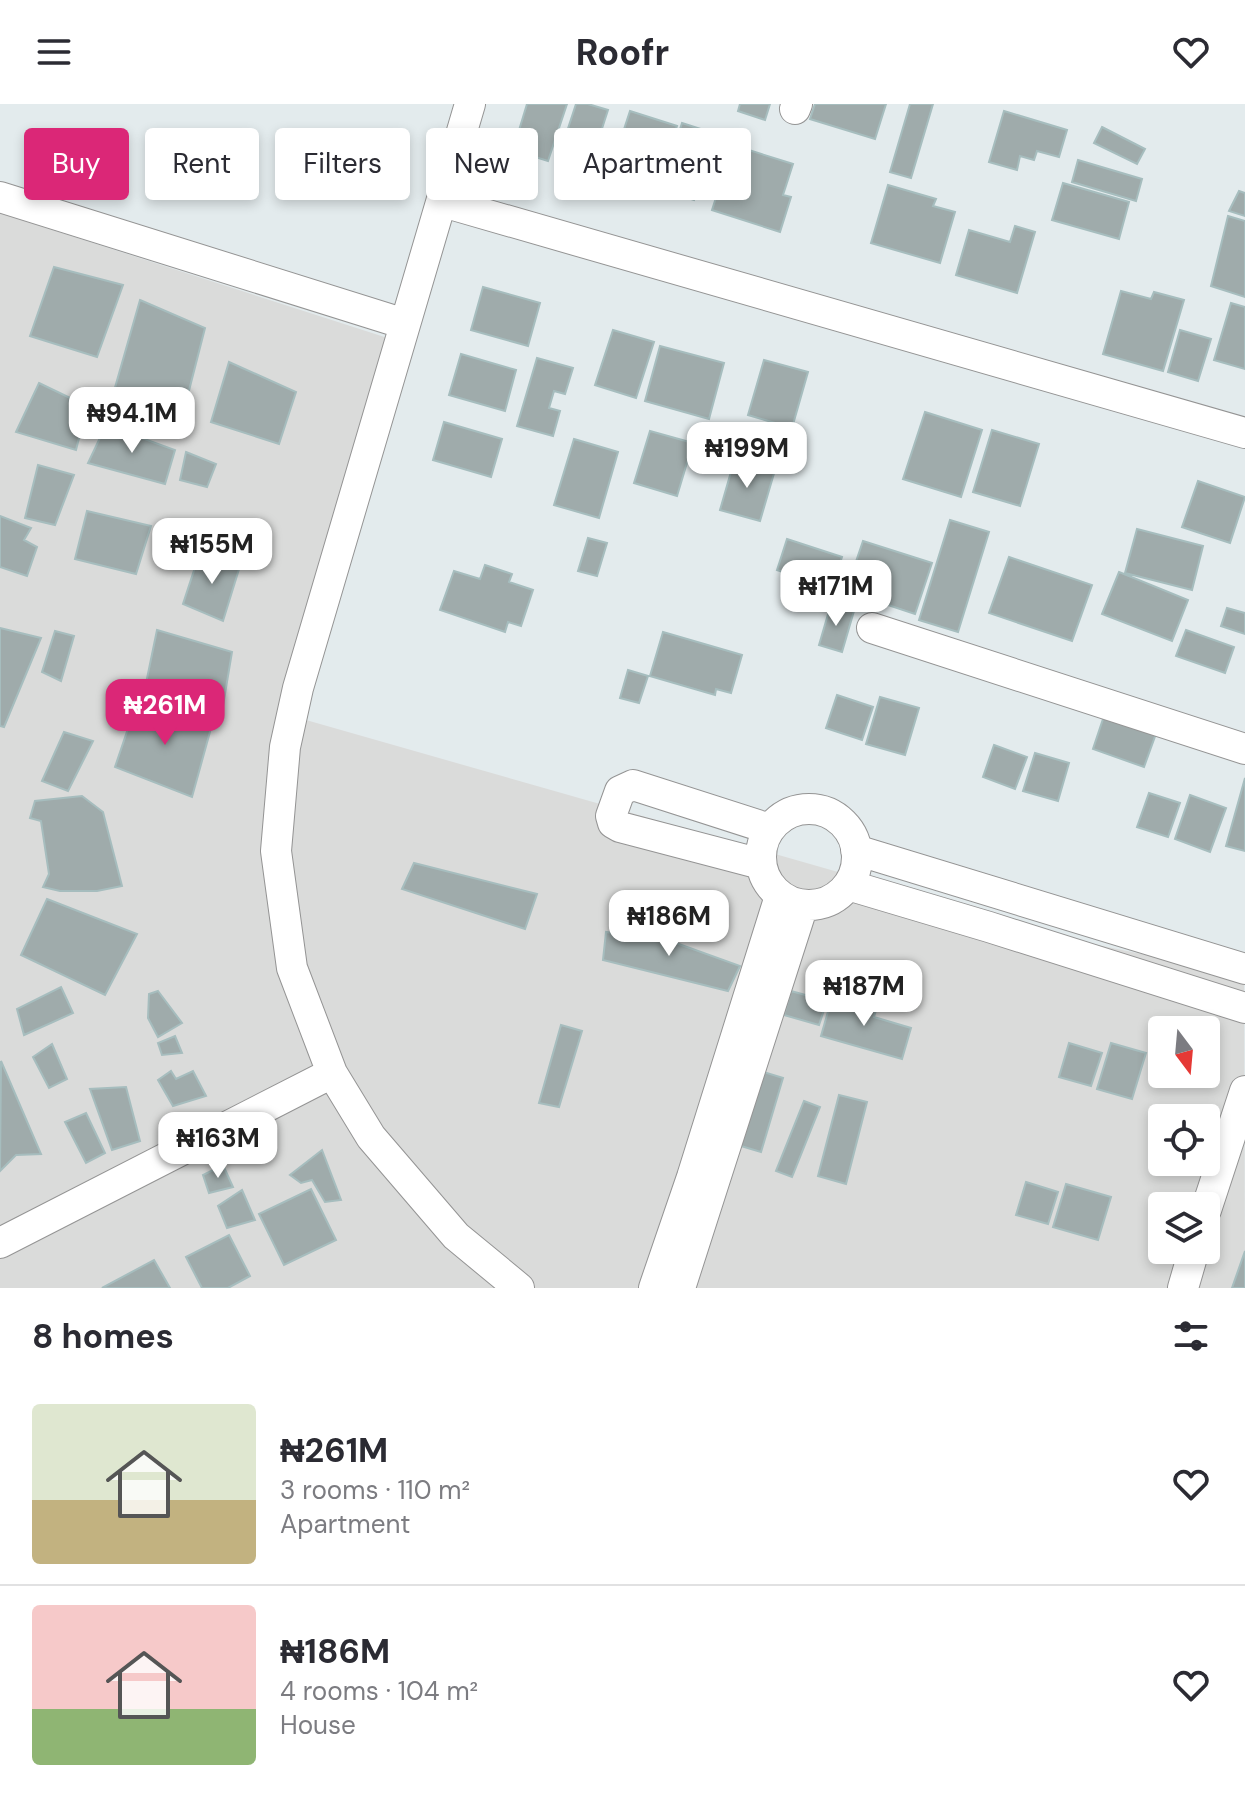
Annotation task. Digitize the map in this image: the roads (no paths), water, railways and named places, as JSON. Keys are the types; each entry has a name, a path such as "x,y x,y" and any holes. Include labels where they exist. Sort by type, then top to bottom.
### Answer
{"street":[{"path":"470,104 298,688 285,747 276,851 292,968 332,1073 371,1137 456,1236 519,1288"},
{"path":"0,197 405,324"},
{"path":"443,202 1245,433"},
{"path":"872,628 1245,749"},
{"path":"761,864 620,827 613,823 611,816 620,791 633,785 770,829"},
{"path":"801,809 826,812 837,818 853,838 856,850 857,862 848,885 828,901 816,904 792,900 771,887 761,864 764,840 770,829 778,820 801,809"},
{"path":"856,850 1245,969"},
{"path":"848,885 1245,1008"},
{"path":"989,927 999,893"},
{"path":"680,1288 703,1181 792,900"},
{"path":"0,1243 332,1073"},
{"path":"1212,1192 1245,1091"},
{"path":"654,1288 703,1181"},
{"path":"1183,1288 1190,1264"}]}
